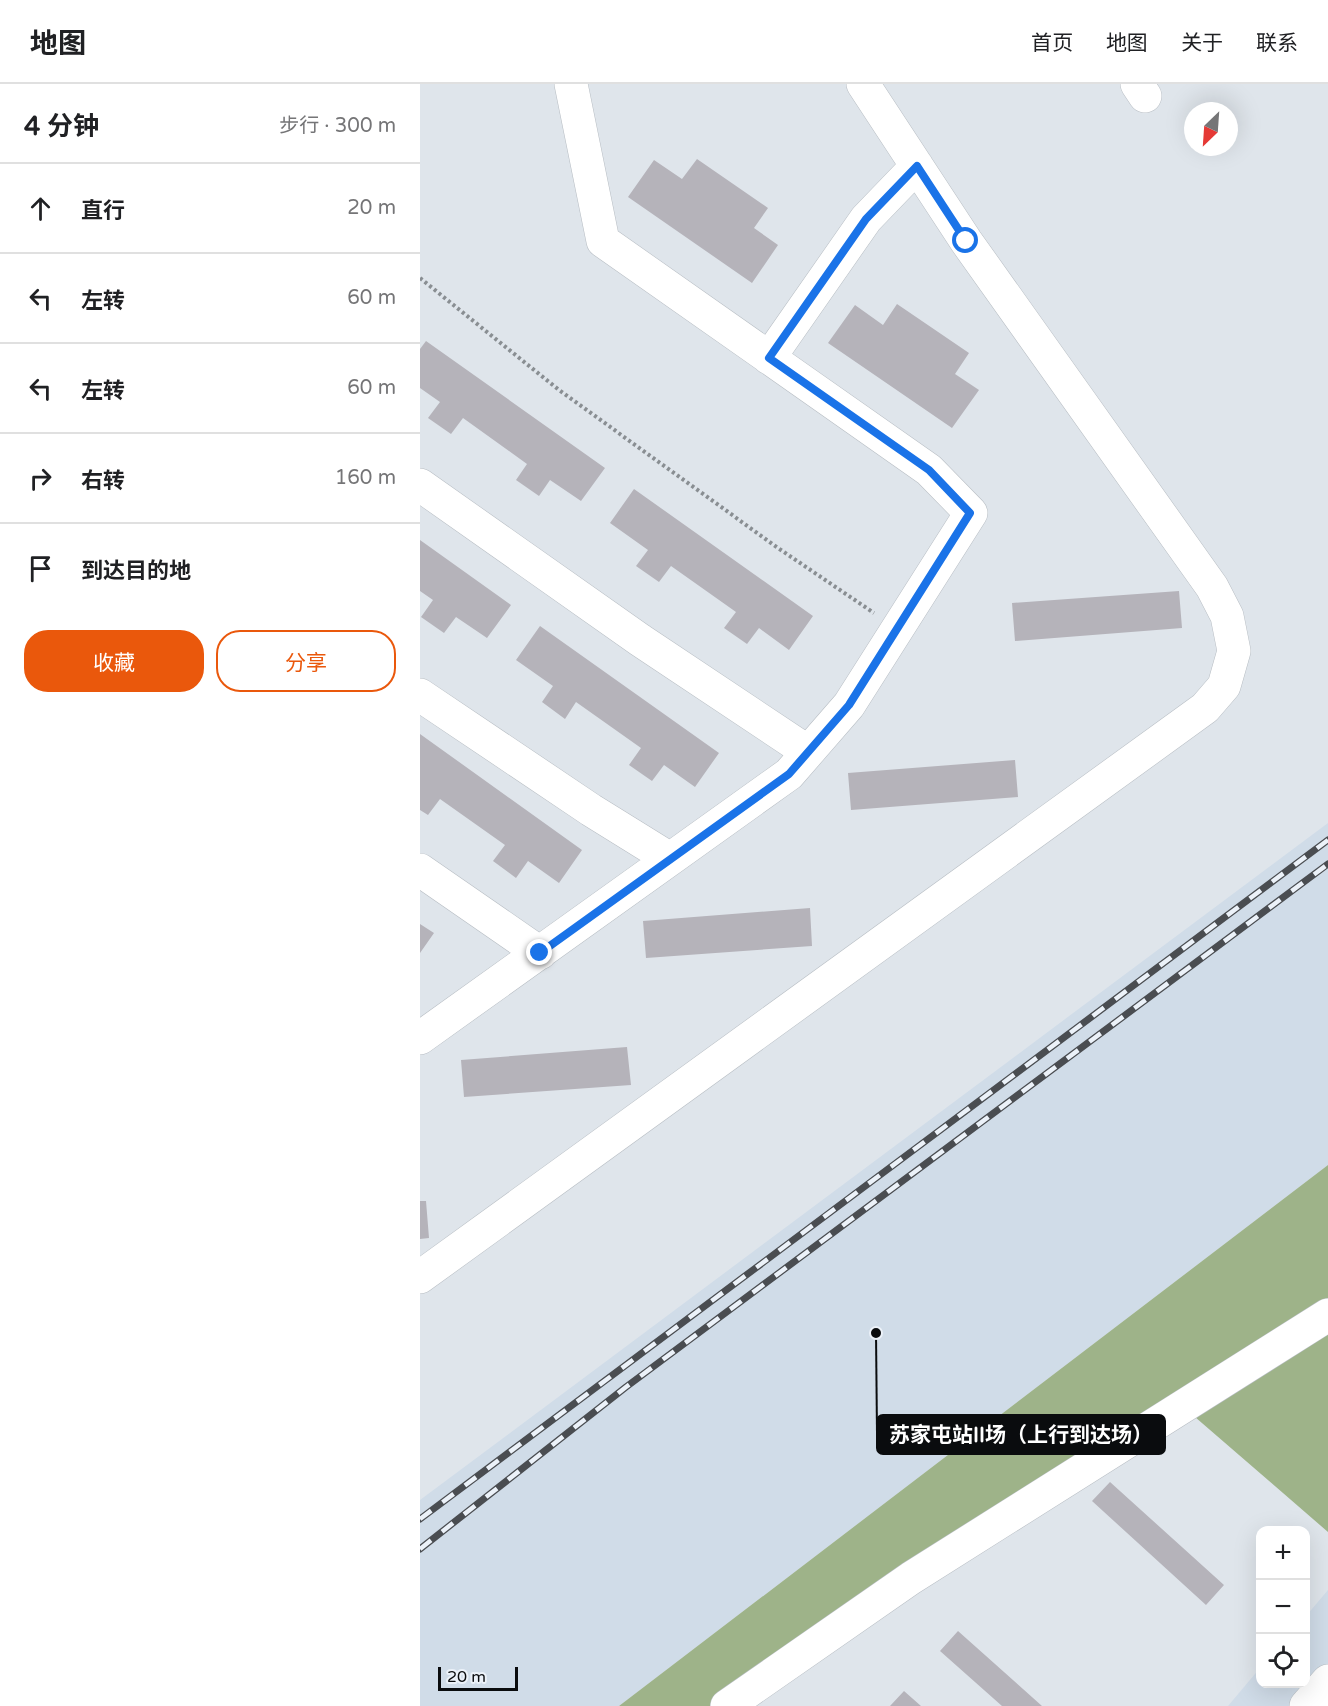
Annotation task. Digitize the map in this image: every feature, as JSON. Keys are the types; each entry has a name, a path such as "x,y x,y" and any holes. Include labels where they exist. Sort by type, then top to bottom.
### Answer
{"street":[{"path":"420,1038 789,774 849,705 970,513 929,470 603,241 571,84"},
{"path":"420,1277 1205,708 1224,686 1234,651 1227,616 1212,587 966,241 863,84"},
{"path":"769,358 866,219 917,166"},
{"path":"420,485 640,640 808,752"},
{"path":"420,695 591,810 670,859"},
{"path":"420,870 540,953"},
{"path":"727,1706 911,1578 1328,1314"},
{"path":"1306,1706 1328,1681"}],"path":[{"path":"420,278 559,390 778,548 898,628"}],"shaded area":[{"path":"1328,823 1328,1165 619,1706 420,1706 420,1500"},
{"path":"1328,1590 1328,1706 1228,1706 1256,1673 1256,1688 1310,1688 1310,1611"}],"green space":[{"path":"1328,1165 1328,1298 905,1567 710,1706 619,1706"},
{"path":"1328,1332 1328,1532 1195,1417"}],"building":[{"path":"697,159 768,208 754,228 778,245 752,283 628,197 654,160 682,179"},
{"path":"897,304 969,353 955,374 979,390 952,428 828,343 855,305 883,325"},
{"path":"426,341 605,468 581,501 550,480 539,496 516,480 527,464 463,418 451,434 428,418 440,402 420,388 420,349"},
{"path":"634,489 813,616 789,650 759,628 747,644 724,628 736,612 671,566 659,582 636,566 648,550 610,523"},
{"path":"420,540 511,605 487,638 456,617 444,633 421,617 433,600 420,591"},
{"path":"1179,591 1182,628 1015,641 1012,603"},
{"path":"540,626 719,753 695,787 664,765 652,781 629,765 641,748 576,702 565,719 542,702 553,686 516,660"},
{"path":"420,734 582,850 559,883 528,861 516,878 493,861 505,845 440,799 428,815 420,810"},
{"path":"1015,760 1018,797 851,810 848,773"},
{"path":"810,908 812,946 646,958 643,921"},
{"path":"420,924 434,933 420,953"},
{"path":"627,1047 631,1085 464,1097 461,1060"},
{"path":"420,1201 426,1201 429,1238 420,1239"},
{"path":"1110,1482 1224,1585 1206,1605 1092,1501"},
{"path":"958,1631 1042,1706 1002,1706 940,1651"},
{"path":"904,1691 921,1706 890,1706"}],"railway":[{"path":"420,1519 1328,840"},
{"path":"420,1549 626,1387 1328,864"}],"place":[{"name":"苏家屯站II场（上行到达场）","path":"876,1333"}],"route":[{"path":"540,953 789,774 849,705 970,513 929,470 769,358 866,219 917,166 966,241"}]}
